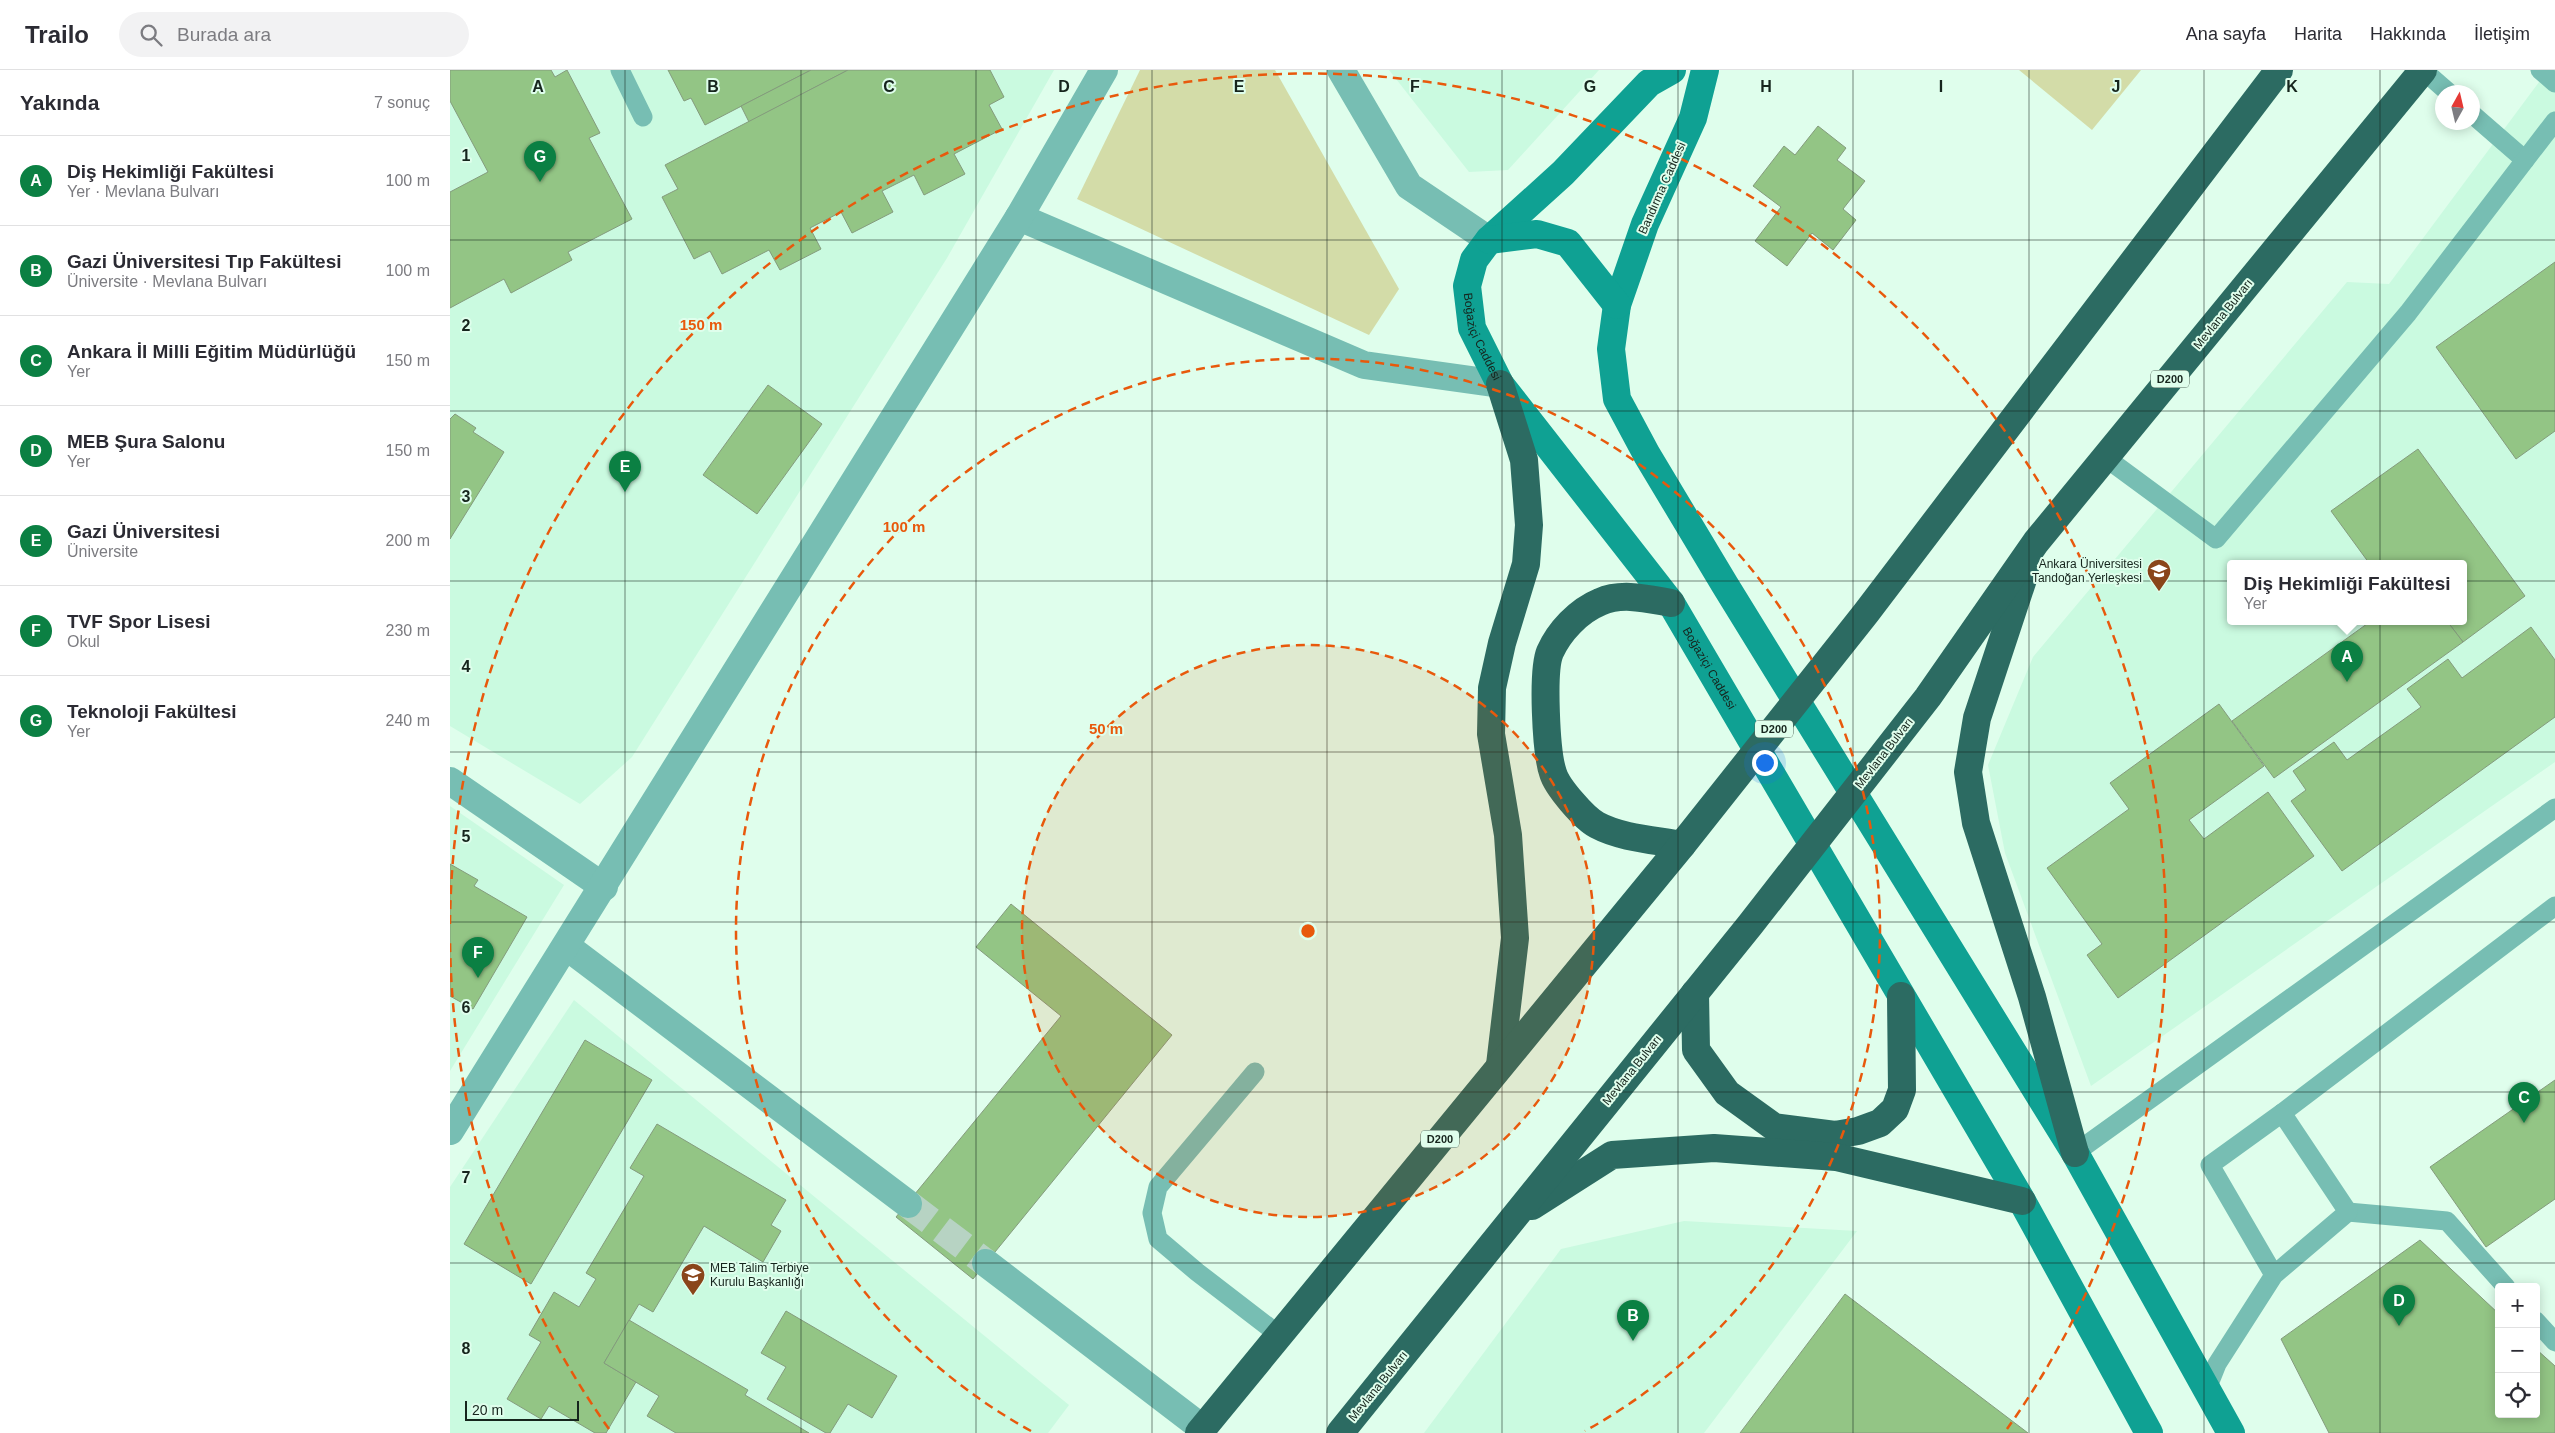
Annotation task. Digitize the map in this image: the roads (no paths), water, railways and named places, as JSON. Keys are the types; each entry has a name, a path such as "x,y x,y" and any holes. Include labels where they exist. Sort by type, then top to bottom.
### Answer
{"highway":[{"name":"D200","path":"1200,1431 1682,845 1866,613 2279,70"},
{"name":"Mevlana Bulvarı","path":"1340,1433 1750,925 1928,697 2036,542 2423,70"},
{"path":"1500,384 1524,460 1529,525 1526,564 1502,643 1492,688 1492,734 1508,835 1515,938 1500,1065"},
{"path":"2036,542 1977,718 1968,772 1976,823 2032,997 2075,1153"},
{"path":"1671,603 1631,596 1600,602 1571,620 1550,653 1546,727 1553,774 1570,800 1596,825 1630,836 1682,845"},
{"path":"1695,992 1696,1050 1727,1093 1774,1127 1835,1135 1858,1132 1880,1123 1895,1109 1902,1090 1901,996"},
{"path":"1512,1219 1612,1155 1714,1148 1836,1157 2022,1201"}],"main road":[{"path":"1489,240 1566,170 1650,83 1672,70"},
{"name":"Bandırma Caddesi","path":"1617,305 1645,224 1694,118 1705,70"},
{"path":"1489,240 1537,234 1568,243 1617,305 1611,348 1617,400 1646,456 1927,916 2075,1153 2231,1433"},
{"name":"Boğaziçi Caddesi","path":"1489,240 1474,260 1466,286 1472,328 1500,384 1671,603 2022,1201 2149,1433"}],"street":[{"path":"450,1131 1019,217 1104,70"},
{"path":"1341,70 1409,186 1489,240"},
{"path":"1019,217 1364,365 1500,384"},
{"path":"450,781 604,886"},
{"path":"566,946 908,1204"},
{"path":"986,1263 1200,1431"}],"lane":[{"path":"620,70 643,117"},
{"path":"2423,70 2440,85"},
{"path":"2540,70 2555,83"},
{"path":"2480,121 2525,160"},
{"path":"2106,458 2216,539 2408,313 2555,121"},
{"path":"2075,1153 2555,808"},
{"path":"2274,1274 2210,1166 2282,1114 2555,906"},
{"path":"1255,1072 1158,1187 1152,1213 1158,1239 1197,1272 1279,1335"},
{"path":"2282,1114 2348,1212"},
{"path":"2207,1389 2217,1364 2274,1274 2348,1212 2447,1221 2502,1283"},
{"path":"2540,1325 2555,1342"}],"tunnel":[{"path":"908,1204 986,1263"}],"place":[{"name":"Teknoloji Fakültesi","path":"540,182"},
{"name":"Gazi Üniversitesi","path":"625,492"},
{"name":"Ankara Üniversitesi Tandoğan Yerleşkesi","path":"2159,592"},
{"name":"Diş Hekimliği Fakültesi","path":"2347,682"},
{"name":"TVF Spor Lisesi","path":"478,978"},
{"name":"Ankara İl Milli Eğitim Müdürlüğü","path":"2524,1123"},
{"name":"MEB Talim Terbiye Kurulu Başkanlığı","path":"693,1296"},
{"name":"MEB Şura Salonu","path":"2399,1326"},
{"name":"Gazi Üniversitesi Tıp Fakültesi","path":"1633,1341"}]}
